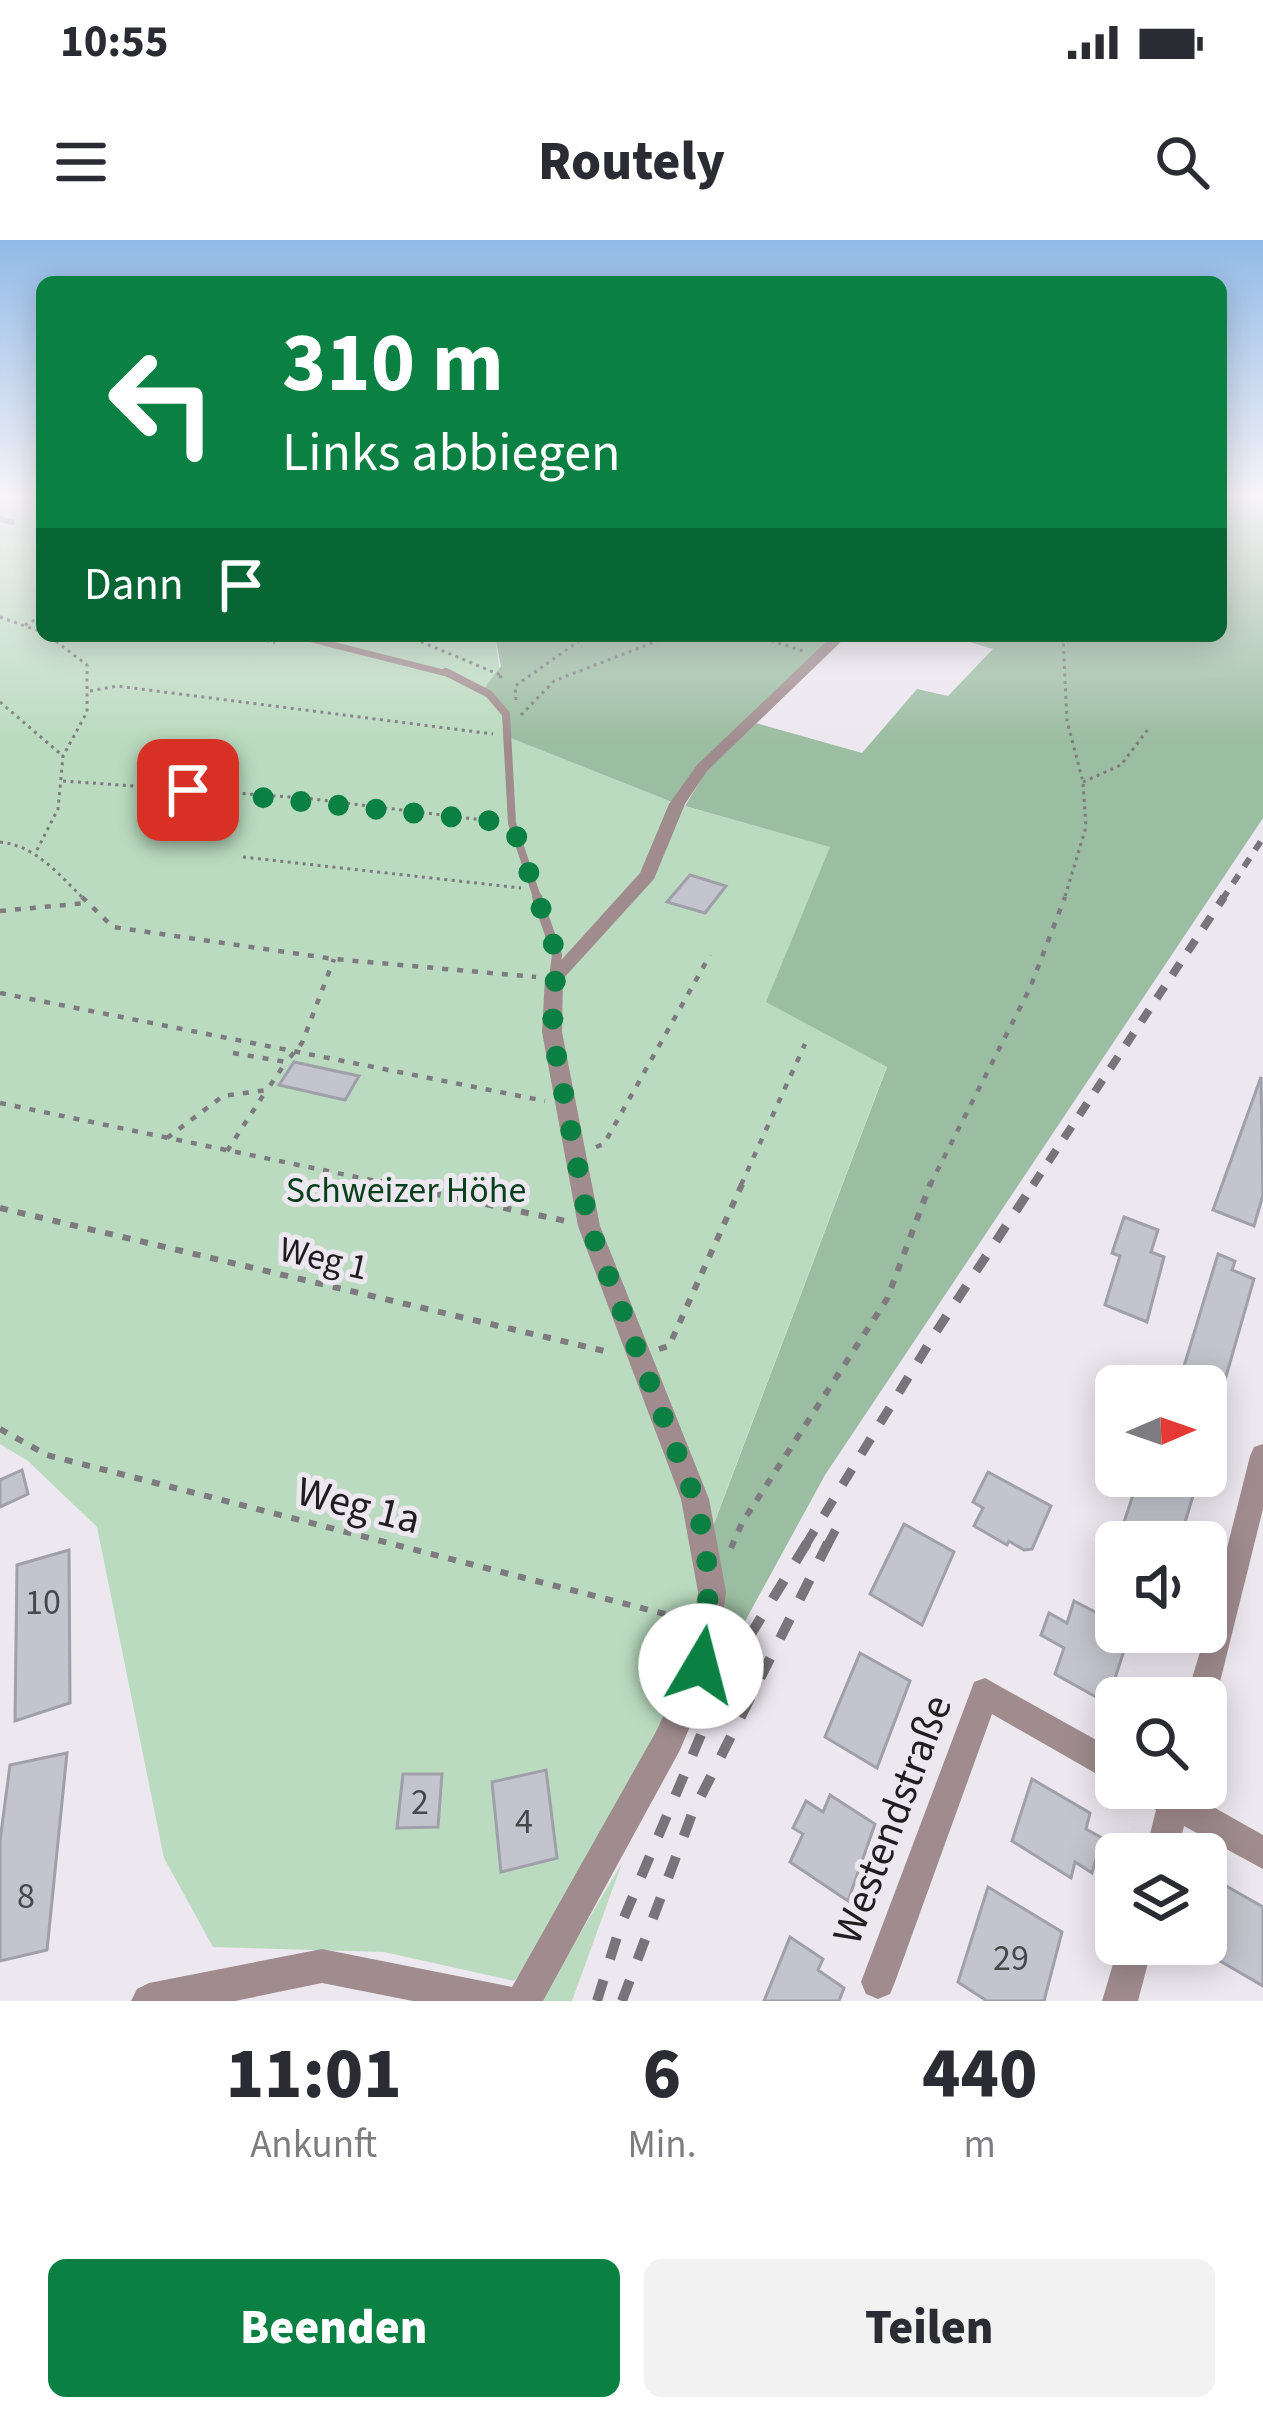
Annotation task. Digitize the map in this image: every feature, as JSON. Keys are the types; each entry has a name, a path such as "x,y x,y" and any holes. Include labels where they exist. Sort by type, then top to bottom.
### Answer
{"street":[{"path":"524,2001 669,1739 701,1666 712,1592 695,1499 589,1226 552,1032 554,979 648,875 677,804 702,768 834,642"},
{"path":"1207,1677 1263,1456"},
{"name":"Westendstraße","path":"878,1982 985,1693 1095,1757"},
{"path":"1193,1809 1263,1853"},
{"path":"1120,2001 1130,1965"},
{"path":"148,2001 322,1966 503,2001"}],"lane":[{"path":"322,642 467,679 498,701 506,714 512,823 557,955 554,979"}],"path":[{"path":"0,617 36,630"},
{"path":"25,625 36,619"},
{"path":"36,853 58,809 63,756 77,738 90,692 87,665 57,642"},
{"path":"269,642 275,644"},
{"path":"577,642 515,686 518,698 506,714 518,719 554,681 652,642"},
{"path":"776,642 819,656"},
{"path":"712,1592 742,1523 887,1299 930,1184 1030,988 1086,827 1083,782 1066,721 1064,642"},
{"path":"90,692 117,686 508,737"},
{"path":"0,702 63,756"},
{"path":"1083,782 1121,765 1149,728"},
{"path":"63,781 305,798 512,823"},
{"path":"0,842 19,844 36,853 113,927 334,958 554,979"},
{"path":"243,857 532,889"},
{"path":"0,911 86,904"},
{"path":"574,1156 604,1144 710,955"},
{"path":"227,1151 296,1051 334,958"},
{"path":"0,993 563,1104"},
{"path":"637,1357 669,1346 805,1044"},
{"path":"233,1053 286,1062"},
{"path":"165,1139 220,1095 235,1089 267,1090"},
{"path":"0,1103 589,1226"},
{"name":"Weg 1","path":"0,1208 637,1357"},
{"name":"Weg 1a","path":"0,1429 47,1455 707,1624"}],"green space":[{"name":"Schweizer Höhe","path":"0,577 36,577 36,642 496,642 508,737 677,804 831,847 887,1066 706,1544 701,1666 581,1904 514,1981 384,1952 213,1947 164,1858 97,1527 28,1461 0,1444"},
{"path":"1227,577 1263,577 1263,818 825,1475 726,1656 701,1665 706,1545 887,1067 766,1002 830,847 685,806 707,770 756,723 862,753 917,689 948,696 993,649 969,642 1227,642"},
{"path":"496,642 829,642 672,802 508,737 506,714 484,689 501,666"},
{"path":"622,1863 572,2001 540,2001"}],"building":[{"path":"690,875 726,886 705,913 667,902"},
{"path":"294,1062 359,1076 345,1100 279,1085"},
{"path":"1261,1077 1263,1195 1254,1226 1213,1210"},
{"path":"1124,1217 1158,1230 1151,1252 1164,1257 1147,1322 1105,1305 1120,1256 1112,1253"},
{"path":"1218,1254 1235,1261 1232,1270 1254,1279 1227,1373 1227,1365 1184,1365"},
{"path":"22,1470 28,1494 0,1507 0,1480"},
{"path":"988,1472 1051,1506 1032,1549 1009,1541 1007,1545 974,1526 983,1508 973,1502"},
{"path":"1132,1497 1193,1497 1185,1521 1124,1521"},
{"path":"904,1524 954,1552 922,1625 870,1594"},
{"path":"69,1550 70,1703 15,1721 17,1565"},
{"path":"1074,1601 1095,1612 1095,1653 1123,1653 1115,1677 1095,1677 1095,1696 1055,1674 1064,1648 1041,1635 1049,1613 1067,1623"},
{"path":"860,1653 910,1681 877,1768 825,1737"},
{"path":"67,1753 47,1950 0,1961 0,1841 10,1765"},
{"path":"546,1770 557,1858 501,1872 492,1782"},
{"path":"403,1774 442,1774 438,1827 397,1828"},
{"path":"1032,1779 1090,1813 1086,1829 1095,1834 1092,1873 1075,1862 1071,1878 1012,1841"},
{"path":"830,1795 875,1824 848,1901 790,1862 803,1834 793,1828 806,1801 823,1812"},
{"path":"1227,1886 1263,1907 1263,1986 1227,1965"},
{"path":"988,1887 1062,1932 1044,2001 987,2001 958,1982"},
{"path":"790,1937 823,1959 818,1970 844,1988 839,2001 764,2001"}],"railway":[{"path":"1222,900 1263,838"},
{"path":"1033,1185 1224,897"},
{"path":"805,1546 1035,1182"},
{"path":"827,1546 843,1516"},
{"path":"597,2001 620,1927 727,1673 807,1543"},
{"path":"622,2001 692,1814 828,1543"}],"route":[{"path":"188,790 305,798 512,823 557,955 552,1032 589,1226 695,1499 706,1545 712,1592 701,1666"}]}
